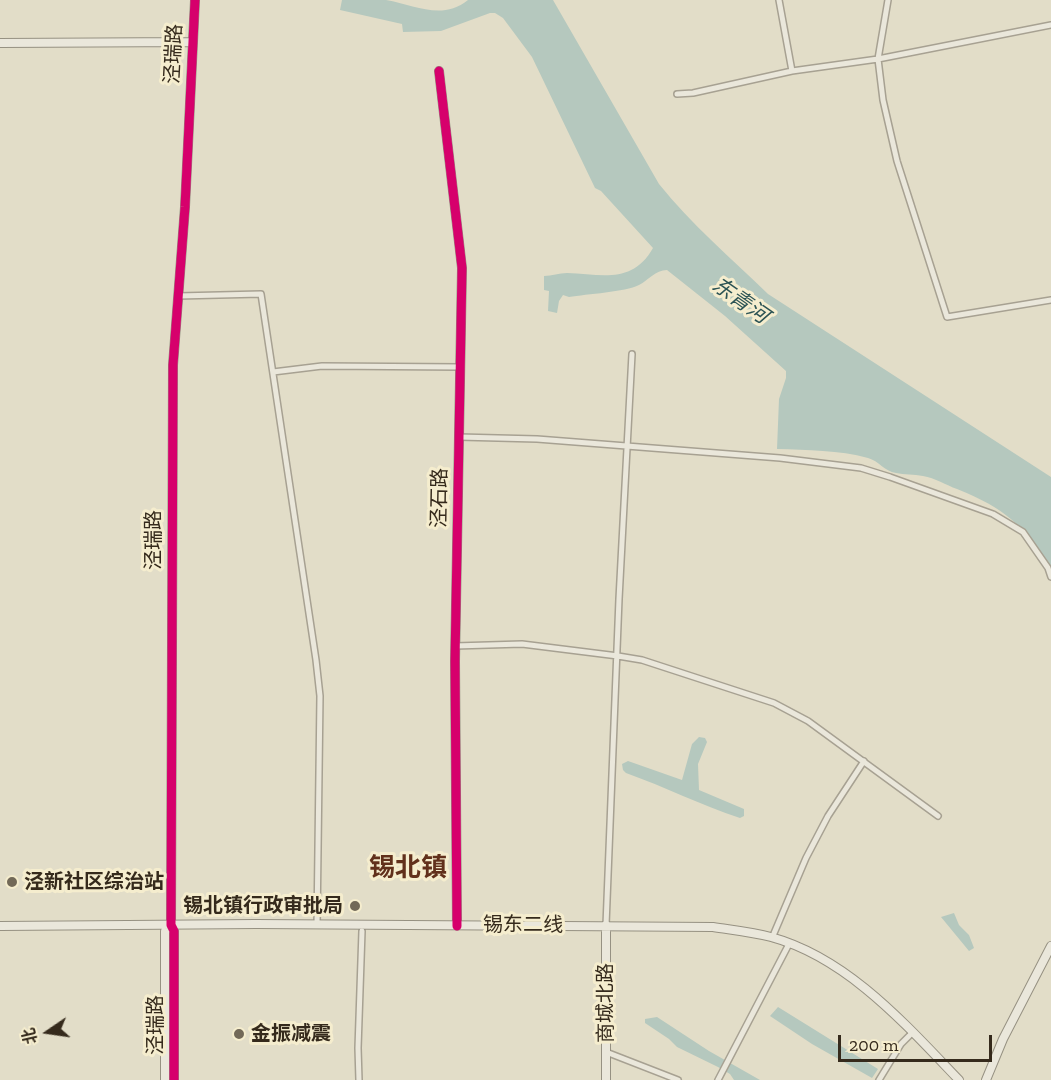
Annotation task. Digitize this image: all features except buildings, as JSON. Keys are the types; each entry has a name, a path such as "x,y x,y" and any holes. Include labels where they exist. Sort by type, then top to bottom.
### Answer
{"street":[{"name":"泾瑞路","path":"174,1080 174,931 171,925 172,377 185,207 195,0"},
{"path":"779,0 792,71"},
{"path":"888,0 878,59 883,100 897,160 946,317 1051,300"},
{"path":"677,94 693,93 792,71 878,59 1051,25"},
{"path":"0,44 193,42"},
{"name":"泾石路","path":"439,71 462,268 455,646 457,926"},
{"path":"178,296 261,294 320,696 317,925"},
{"path":"606,925 632,354"},
{"path":"273,372 322,366 460,367"},
{"path":"459,436 537,439 780,458 835,464 890,477 993,514 1023,532 1048,568 1051,577"},
{"path":"455,646 522,644 642,660 774,703 808,721 938,816"},
{"path":"772,938 806,858 828,816 864,761"},
{"name":"泾瑞路","path":"165,1080 165,931 171,925"},
{"name":"锡东二线","path":"0,926 606,925 713,927 772,938 817,956 844,971 890,1011 959,1080"},
{"name":"商城北路","path":"606,925 606,1080"},
{"path":"359,1080 362,931"},
{"path":"718,1080 789,944"},
{"path":"986,1080 1003,1039 1051,946"},
{"path":"879,1080 901,1044 912,1033"},
{"path":"606,1052 678,1080"}],"water":[{"name":"东青河","path":"342,0 386,0 438,11 448,10 468,0 553,0 659,184 684,213 768,294 1051,477 1051,566 1021,528 1001,511 936,480 920,475 892,472 872,459 857,455 777,449 779,399 786,371 725,316 667,270 656,273 639,285 625,289 569,297 563,295 559,301 557,313 548,311 549,291 544,290 544,276 564,273 615,275 635,268 645,260 653,248 601,191 595,188 532,57 503,18 495,13 441,31 403,32 402,24 340,10"},
{"path":"699,737 705,738 707,742 698,764 699,790 744,809 744,816 740,818 726,813 623,770 622,764 628,761 682,780 692,744"},
{"path":"954,913 959,925 969,935 974,948 969,951 941,917"},
{"path":"778,1007 878,1069 872,1078 812,1044 770,1016"},
{"path":"657,1017 709,1051 760,1080 734,1080 730,1074 718,1067 677,1047 645,1023 645,1019"}],"cycle path":[{"path":"174,1080 174,931 171,925 173,365 185,207 195,0"},
{"path":"439,71 462,268 455,661 457,926"}],"place":[{"name":"泾新社区综治站","path":"12,882"},
{"name":"锡北镇行政审批局","path":"355,906"},
{"name":"金振减震","path":"239,1034"}],"district":[{"name":"锡北镇","path":"408,869"}]}
